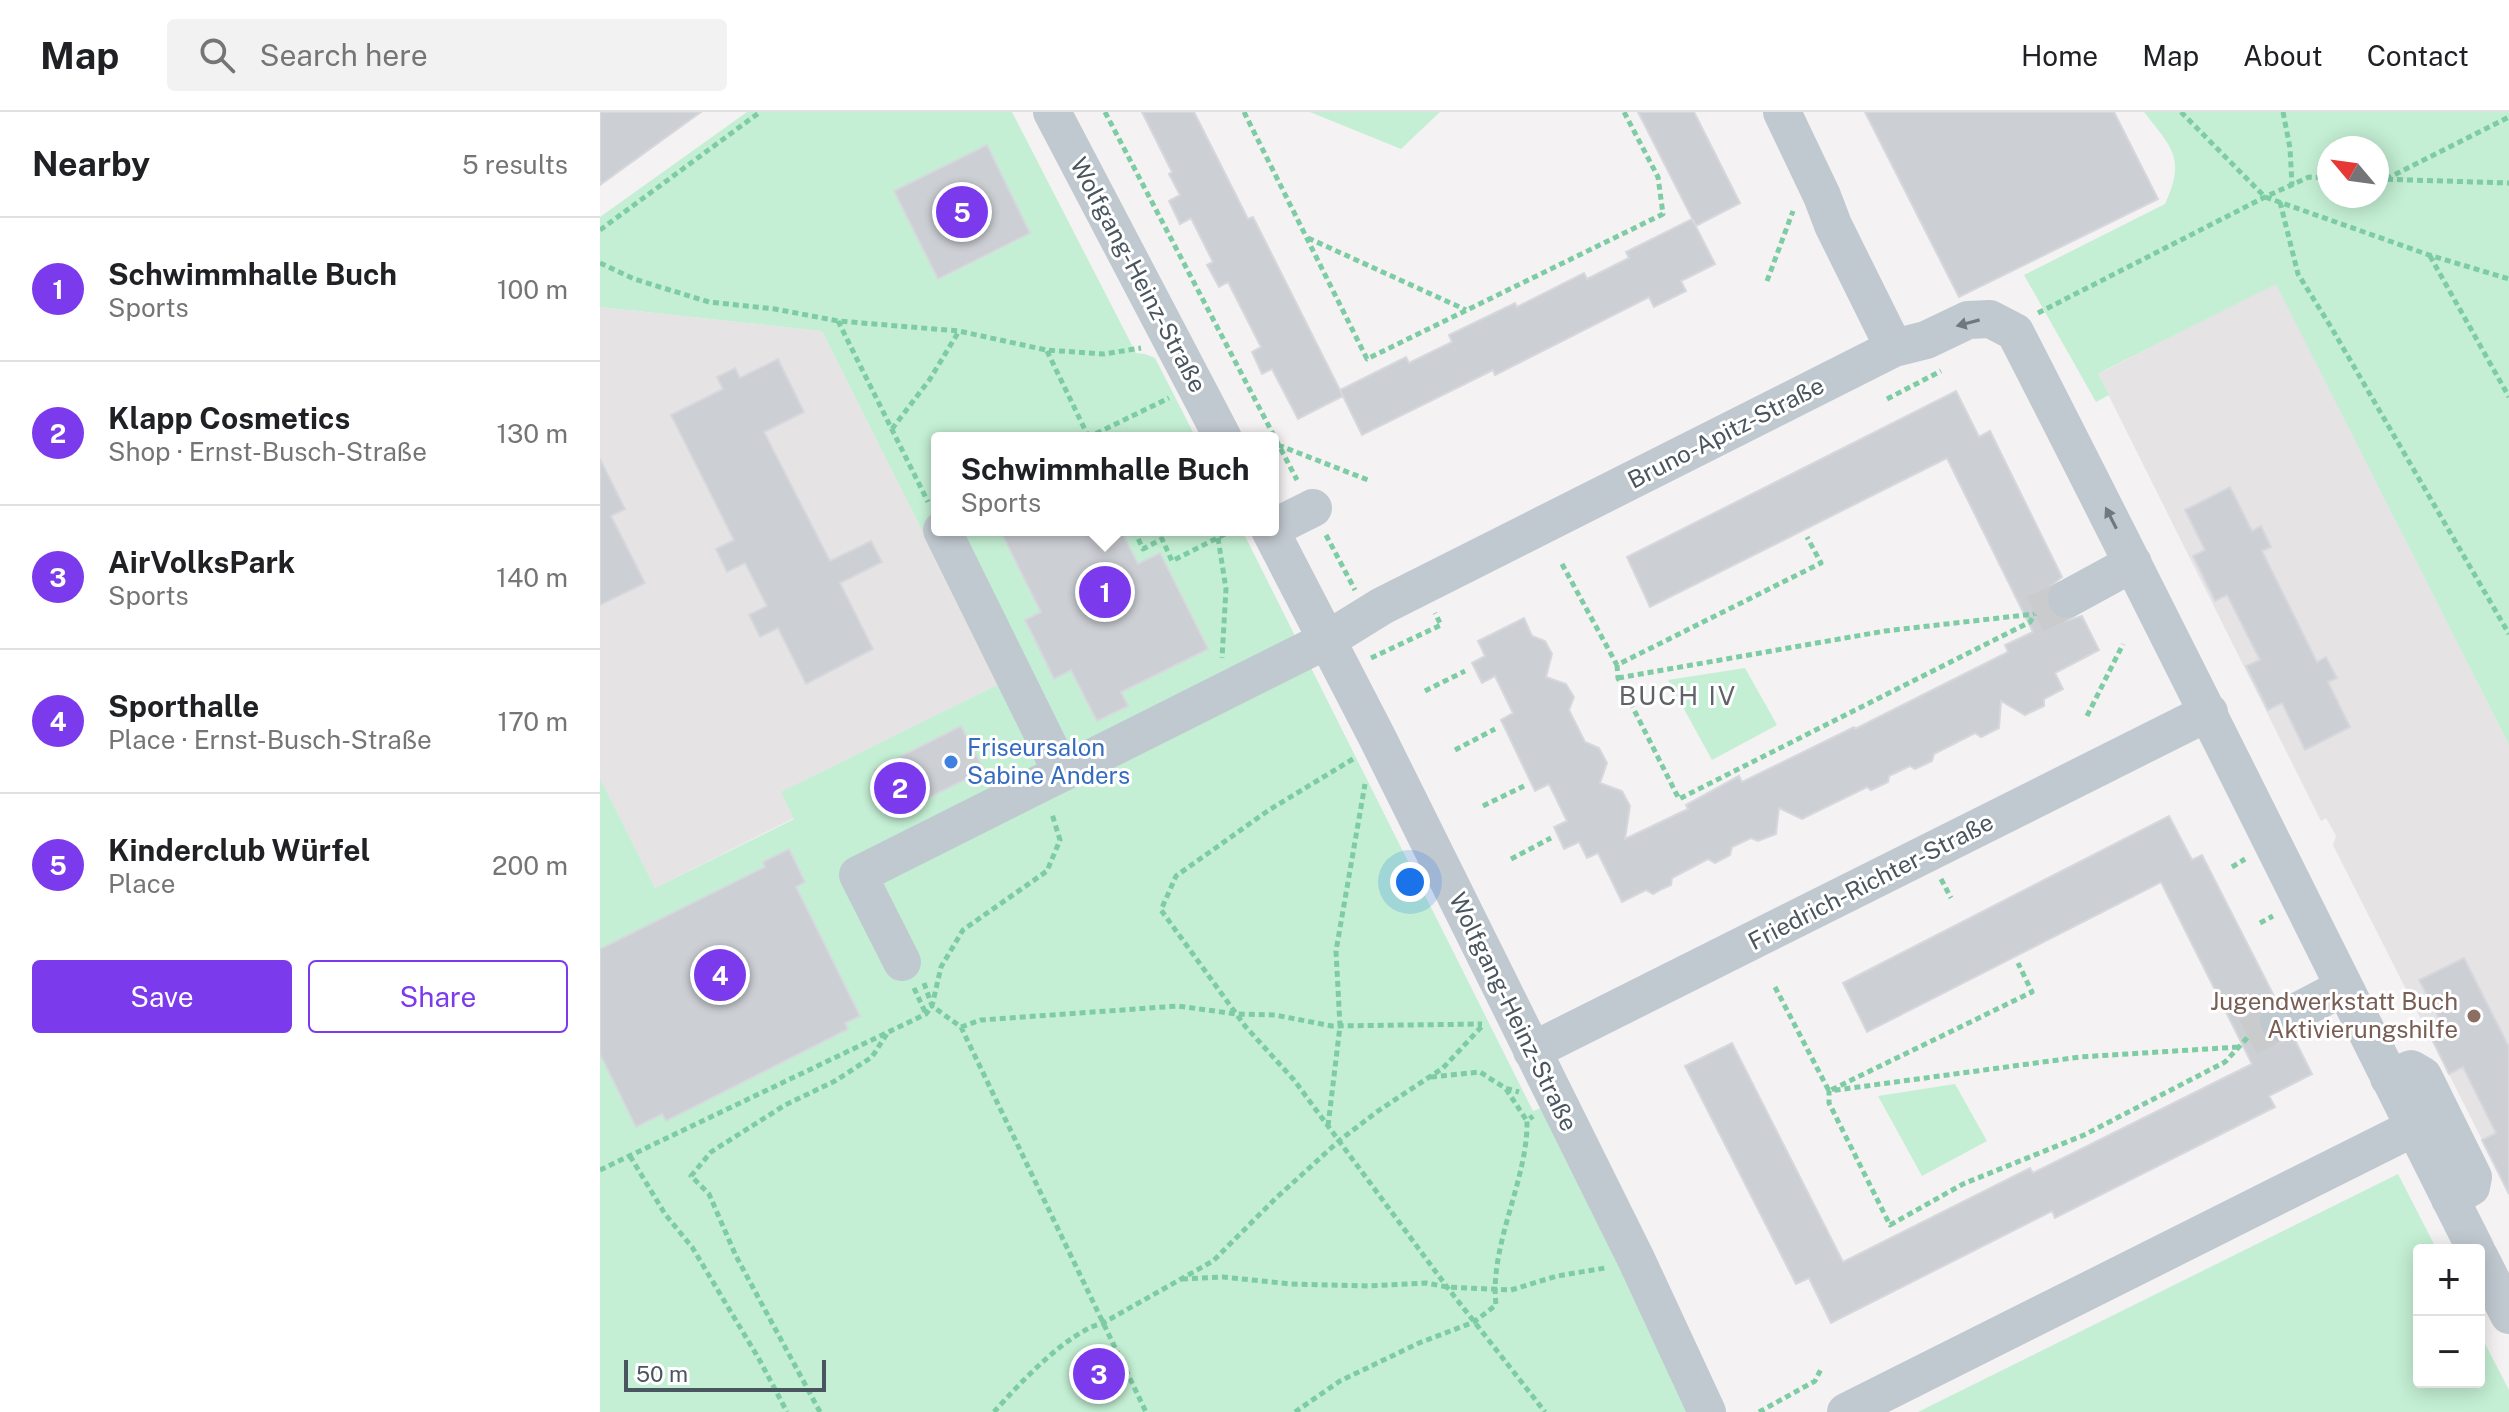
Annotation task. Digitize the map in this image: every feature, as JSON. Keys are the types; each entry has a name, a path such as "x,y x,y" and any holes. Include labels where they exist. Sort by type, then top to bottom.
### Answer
{"street":[{"name":"Wolfgang-Heinz-Straße","path":"1052,112 1220,432"},
{"path":"1782,112 1894,348 1926,340 1968,320 1990,319 2015,332 2138,572 2176,594 2231,714 2215,726 2473,1244"},
{"name":"Bruno-Apitz-Straße","path":"902,962 858,875 1327,640 1367,613 1894,348"},
{"path":"1279,525 1313,508"},
{"path":"945,536 1062,773"},
{"name":"Wolfgang-Heinz-Straße","path":"1275,536 1532,1051 1541,1108 1636,1259 1707,1412"},
{"path":"2067,599 2138,572"},
{"name":"Friedrich-Richter-Straße","path":"1532,1051 2215,726"},
{"path":"2264,1029 2344,987"},
{"path":"2389,1078 2411,1069 2423,1076 2436,1101 2473,1177 2471,1187 2450,1199"},
{"path":"1846,1412 2413,1128"},
{"path":"2485,1268 2509,1315"}],"path":[{"path":"600,230 760,112"},
{"path":"1105,112 1270,432"},
{"path":"1244,112 1367,359 1663,214 1658,177 1624,112"},
{"path":"2181,112 2265,197 2429,255 2509,279"},
{"path":"2283,112 2290,148 2292,185"},
{"path":"2389,177 2509,117"},
{"path":"2042,310 2265,197 2309,177 2317,177"},
{"path":"2389,179 2509,183"},
{"path":"2280,202 2298,274 2509,634"},
{"path":"1767,281 1793,210"},
{"path":"1307,238 1466,311"},
{"path":"2429,255 2509,397"},
{"path":"600,263 634,279 709,302 775,309 838,321 959,331 1046,350 1104,354 1153,346"},
{"path":"838,321 931,508"},
{"path":"892,429 930,379 959,331"},
{"path":"1046,350 1085,432"},
{"path":"1887,399 1949,367"},
{"path":"1100,432 1195,384"},
{"path":"1279,446 1368,480"},
{"path":"1279,448 1367,613"},
{"path":"1137,536 1143,549 1162,539 1172,561 1222,536"},
{"path":"1617,665 1821,563 1807,537"},
{"path":"1218,538 1226,589 1222,667"},
{"path":"1562,564 1617,665 1618,678 1679,799 2030,622 2035,614 1885,631 1618,678"},
{"path":"2087,716 2123,644"},
{"path":"1425,691 1465,671"},
{"path":"1455,750 1495,729"},
{"path":"1377,737 1354,758 1269,810 1176,876 1161,910 1236,1014 1294,1080 1447,1287 1545,1412"},
{"path":"1328,1126 1340,1026 1336,951 1363,791 1377,737"},
{"path":"600,1170 926,1014 932,1006 941,967 963,930 1047,871 1060,840 1047,801 1062,773"},
{"path":"1483,806 1524,786"},
{"path":"1511,859 1551,838"},
{"path":"1829,1091 2032,992 2018,963"},
{"path":"1775,987 1829,1091 1829,1103 1890,1225 1963,1184 2084,1135 2225,1062 2238,1047 2264,1029"},
{"path":"932,1006 961,1027 1146,1412"},
{"path":"961,1027 981,1020 1178,1006 1236,1014 1275,1015 1340,1026 1484,1024 1443,1068 1340,1140 1213,1261 1103,1323 1086,1327 1019,1384 994,1412"},
{"path":"820,1412 736,1256 709,1194 691,1176 711,1152 785,1105 835,1081 872,1057 889,1032"},
{"path":"1829,1091 2080,1057 2238,1047"},
{"path":"1430,1077 1480,1072 1541,1108"},
{"path":"1505,1088 1527,1094 1541,1108"},
{"path":"1295,1412 1340,1381 1419,1343 1474,1322 1496,1305 1494,1289 1508,1216 1541,1108"},
{"path":"630,1156 665,1214 692,1247 787,1412"},
{"path":"1181,1279 1223,1277 1291,1284 1369,1286 1426,1283 1511,1290 1557,1276 1615,1266 1636,1259"},
{"path":"1759,1412 1815,1381 1821,1369"}],"shaded area":[{"path":"2276,283 2509,745 2509,1193 2333,845 2336,836 2333,830 2326,818 2321,821 2098,374"},
{"path":"600,307 822,331 999,684 782,792 794,818 655,888 600,778"}],"green space":[{"path":"747,112 1012,112 1136,353 1155,358 1193,432 931,432 931,536 1245,536 1533,1111 1541,1108 1691,1412 600,1412 600,778 655,888 794,819 781,792 999,684 822,331 600,307 600,217"},
{"path":"1310,112 1440,112 1401,149"},
{"path":"2144,112 2509,112 2509,745 2276,284 2098,374 2109,395 2096,402 2024,275 2165,204 2175,175 2173,154"},
{"path":"1745,668 1777,725 1712,760 1668,680"},
{"path":"1955,1084 1987,1141 1922,1176 1878,1096"},
{"path":"2398,1174 2434,1244 2413,1244 2413,1388 2485,1388 2485,1344 2509,1390 2509,1412 1918,1412"}],"building":[{"path":"600,112 701,112 600,185"},
{"path":"1142,112 1194,112 1248,219 1253,217 1343,396 1298,419 1272,369 1262,374 1252,352 1261,347 1228,282 1219,287 1207,265 1213,262 1191,218 1180,224 1169,201 1180,195"},
{"path":"1638,112 1694,112 1740,203 1696,226"},
{"path":"1865,112 2114,112 2158,199 1959,297"},
{"path":"987,145 1030,233 938,279 894,191"},
{"path":"1692,219 1715,264 1681,281 1686,291 1654,307 1649,297 1495,375 1493,370 1362,435 1340,390 1406,357 1409,363 1452,342 1449,335 1515,303 1517,307 1584,273 1587,279 1629,258 1626,252"},
{"path":"778,359 804,412 764,432 830,561 871,541 882,562 840,583 873,649 806,684 778,628 760,637 749,615 767,606 745,563 727,572 716,549 734,540 671,415 723,389 717,377 735,368 740,378"},
{"path":"1956,391 1979,437 1990,431 2062,577 2048,588 2045,599 2048,610 2056,618 2066,621 2082,616 2099,650 2055,673 2063,689 2044,699 2044,706 2025,715 2001,701 1999,728 1981,737 1975,733 1934,754 1932,761 1915,769 1910,766 1889,776 1888,782 1871,790 1867,787 1802,819 1779,808 1776,834 1758,841 1751,838 1732,847 1730,855 1715,863 1708,859 1672,878 1671,885 1653,894 1646,890 1622,902 1598,853 1587,858 1579,842 1564,849 1554,827 1567,821 1549,784 1535,791 1501,720 1513,713 1495,676 1482,683 1472,663 1485,656 1478,641 1524,618 1532,636 1545,641 1552,654 1546,677 1566,684 1574,697 1569,710 1585,742 1599,748 1607,763 1600,783 1622,791 1630,806 1625,839 1688,809 1686,805 1739,776 1742,782 2008,652 2005,645 2033,632 1947,458 1650,607 1627,557"},
{"path":"600,459 625,509 611,516 645,583 600,605"},
{"path":"2230,487 2252,531 2261,526 2271,547 2262,551 2317,662 2326,657 2337,678 2328,682 2350,727 2305,750 2282,703 2268,710 2246,666 2260,660 2227,595 2215,601 2193,556 2205,550 2185,510"},
{"path":"1003,536 1124,536 1138,564 1160,553 1208,649 1121,692 1128,706 1097,721 1071,670 1054,679 1025,620 1041,612"},
{"path":"961,726 984,770 896,814 874,770"},
{"path":"2169,816 2192,860 2202,855 2275,998 2260,1010 2257,1021 2260,1032 2277,1043 2294,1038 2312,1074 2269,1096 2275,1107 2055,1218 2052,1211 1831,1323 1809,1278 1796,1284 1685,1066 1732,1043 1843,1262 2030,1168 2033,1173 2252,1064 2161,882 1867,1032 1843,983"},
{"path":"789,849 805,882 796,887 860,1016 845,1023 848,1029 666,1121 662,1114 636,1127 600,1054 600,949 765,867 763,862"},
{"path":"2464,958 2509,1047 2509,1194 2482,1140 2496,1133 2463,1067 2449,1074 2428,1031 2442,1024 2419,980"}],"tunnel":[{"path":"2035,614 2067,599"},
{"path":"2248,1037 2279,1021"}],"place":[{"name":"Kinderclub Würfel","path":"962,212"},
{"name":"Schwimmhalle Buch","path":"1105,592"},
{"name":"Friseursalon Sabine Anders","path":"951,762"},
{"name":"Klapp Cosmetics","path":"900,788"},
{"name":"Sporthalle","path":"720,975"},
{"name":"Jugendwerkstatt Buch Aktivierungshilfe","path":"2474,1016"},
{"name":"AirVolksPark","path":"1099,1374"}],"district":[{"name":"BUCH IV","path":"1678,696"}]}
